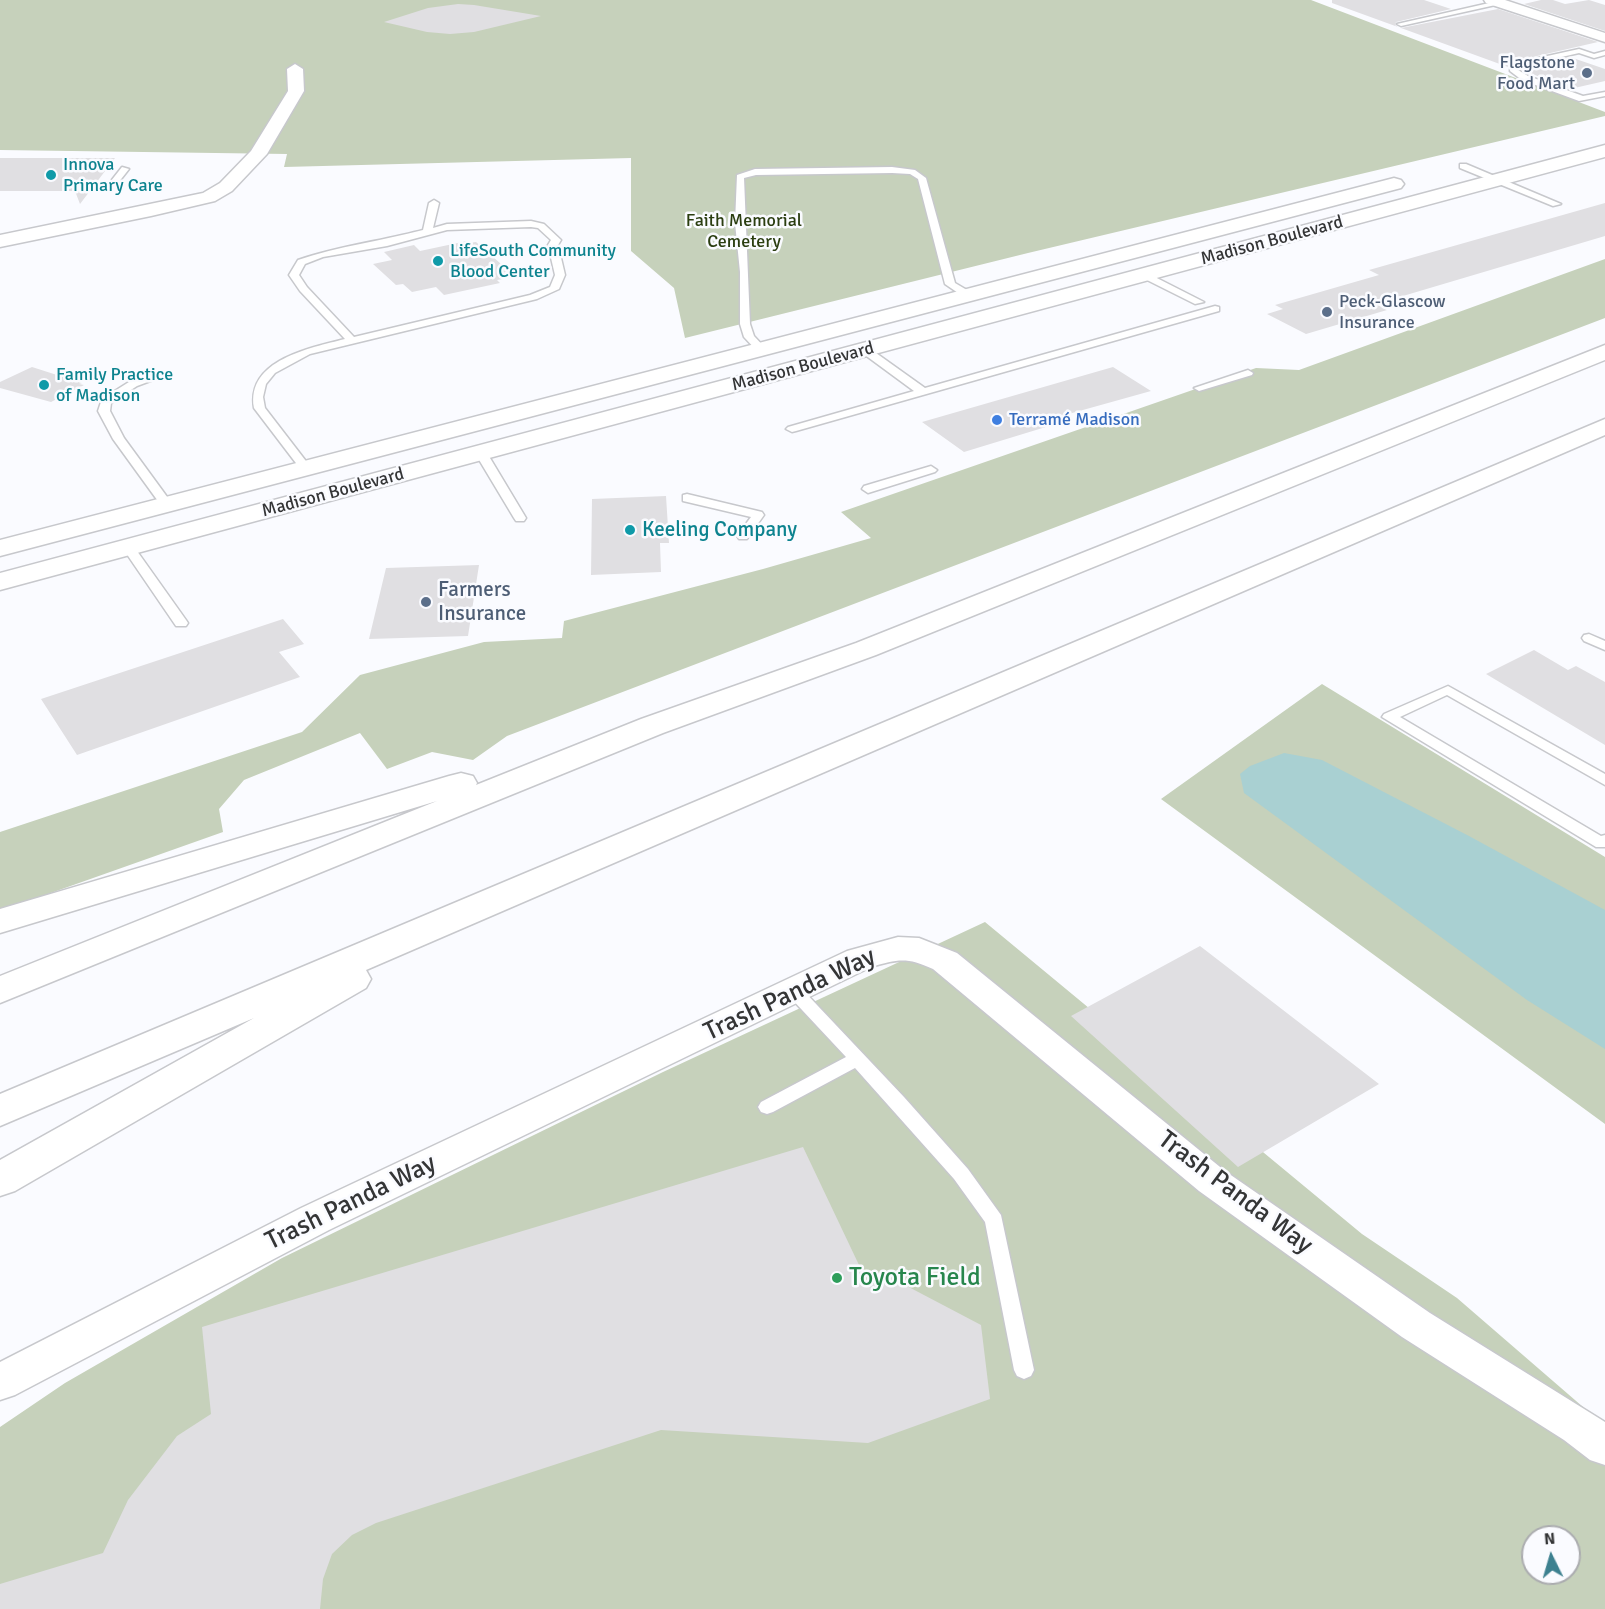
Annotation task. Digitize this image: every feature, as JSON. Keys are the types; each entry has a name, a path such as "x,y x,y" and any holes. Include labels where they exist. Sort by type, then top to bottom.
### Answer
{"main road":[{"name":"Madison Boulevard","path":"0,582 1144,275 1504,163 1605,129"},
{"name":"Madison Boulevard","path":"1440,172 1464,166 1605,151"},
{"name":"Madison Boulevard","path":"0,548 1418,178"},
{"path":"0,990 652,726 866,649 1605,352"},
{"path":"652,378 680,399"},
{"path":"0,1111 1605,426"},
{"path":"0,921 652,726"},
{"path":"0,1180 495,899"}],"street":[{"path":"1494,1 1605,38"},
{"path":"0,241 209,197 226,187 258,154 296,91 295,69"},
{"name":"Trash Panda Way","path":"0,1382 315,1220 859,959 898,948 919,949 945,961 1212,1181 1416,1325 1579,1427 1605,1446"}],"lane":[{"path":"1401,24 1494,1"},
{"path":"1605,59 1580,51 1514,66 1514,71 1525,78 1595,104 1605,102"},
{"path":"1594,56 1605,53"},
{"path":"1582,99 1605,94"},
{"path":"1504,163 1556,204"},
{"path":"115,181 125,169"},
{"path":"762,350 749,337 745,324 745,272 740,223 740,177 755,172 892,170 912,172 922,178 950,284 968,296"},
{"path":"428,231 434,202"},
{"path":"306,469 260,408 258,397 261,384 271,371 306,352 533,297 554,289 560,274 553,244 556,240 541,226 531,224 447,227 398,240 321,255 301,262 294,275 303,289 351,340"},
{"path":"1144,275 1200,302"},
{"path":"792,429 1215,309"},
{"path":"865,350 923,392"},
{"path":"1199,388 1248,373"},
{"path":"149,378 133,384 106,401 104,411 118,439 167,505"},
{"path":"481,453 520,518"},
{"path":"868,489 931,470"},
{"path":"687,498 758,514 742,536"},
{"path":"128,548 181,623"},
{"path":"1605,630 1589,638 1605,646"},
{"path":"1604,843 1389,717 1448,690 1605,780"},
{"path":"794,991 898,1101 961,1174 994,1220 1024,1370"},
{"path":"767,1107 857,1059"}],"green space":[{"name":"Faith Memorial Cemetery","path":"0,0 1311,0 1605,112 1605,116 1028,253 685,338 674,288 631,251 631,158 284,167 287,154 0,150"},
{"path":"1605,259 1605,318 507,736 473,760 432,752 387,769 360,733 244,780 219,809 223,832 0,911 0,832 302,732 360,675 484,642 562,638 564,621 871,538 841,512 1256,368 1299,370"},
{"path":"1322,684 1605,857 1605,1124 1161,799"},
{"name":"Toyota Field","path":"985,922 1362,1234 1457,1298 1605,1426 1605,1609 0,1609 0,1427 65,1383 282,1258 663,1072"}],"water":[{"path":"1284,753 1322,760 1605,910 1605,1049 1527,1000 1244,793 1240,774 1250,766"}],"building":[{"path":"1332,0 1424,0 1451,9 1396,22 1395,25 1398,27 1332,3"},
{"path":"1553,0 1565,4 1589,0 1605,5 1605,31 1524,4"},
{"path":"458,4 541,16 474,32 450,34 427,32 384,22 428,8"},
{"path":"1498,9 1598,42 1511,62 1508,67 1401,28"},
{"name":"Flagstone Food Mart","path":"1570,57 1605,69 1605,81 1570,89 1520,69"},
{"name":"Innova Primary Care","path":"0,158 115,158 80,204 75,191 0,191"},
{"path":"1605,203 1605,236 1376,304 1387,310 1306,334 1267,314 1283,309 1275,305 1379,275 1369,270"},
{"name":"LifeSouth Community Blood Center","path":"467,241 476,242 509,271 503,273 508,278 497,280 500,283 444,295 436,287 412,292 403,284 396,285 373,264 392,260 384,252 414,245 420,251"},
{"name":"Family Practice of Madison","path":"32,367 84,385 51,402 0,388 0,382"},
{"name":"Terramé Madison","path":"1113,367 1151,391 1065,415 1072,419 964,452 922,422"},
{"name":"Keeling Company","path":"666,496 669,543 660,543 661,572 591,575 592,499"},
{"name":"Farmers Insurance","path":"479,565 468,636 369,639 386,568"},
{"path":"283,619 304,644 279,652 300,677 77,755 41,699"},
{"path":"1534,650 1568,670 1576,666 1605,682 1605,745 1486,674"},
{"path":"1200,946 1379,1084 1238,1167 1071,1016"},
{"path":"803,1147 868,1284 903,1284 981,1325 990,1399 868,1443 661,1430 376,1523 352,1535 332,1554 323,1579 320,1609 0,1609 0,1584 103,1553 128,1500 177,1436 211,1414 202,1327"}],"place":[{"name":"Flagstone Food Mart","path":"1587,73"},
{"name":"Innova Primary Care","path":"51,175"},
{"name":"LifeSouth Community Blood Center","path":"438,261"},
{"name":"Peck-Glascow Insurance","path":"1327,312"},
{"name":"Family Practice of Madison","path":"44,385"},
{"name":"Terramé Madison","path":"997,420"},
{"name":"Keeling Company","path":"630,530"},
{"name":"Farmers Insurance","path":"426,602"},
{"name":"Toyota Field","path":"837,1278"}]}
